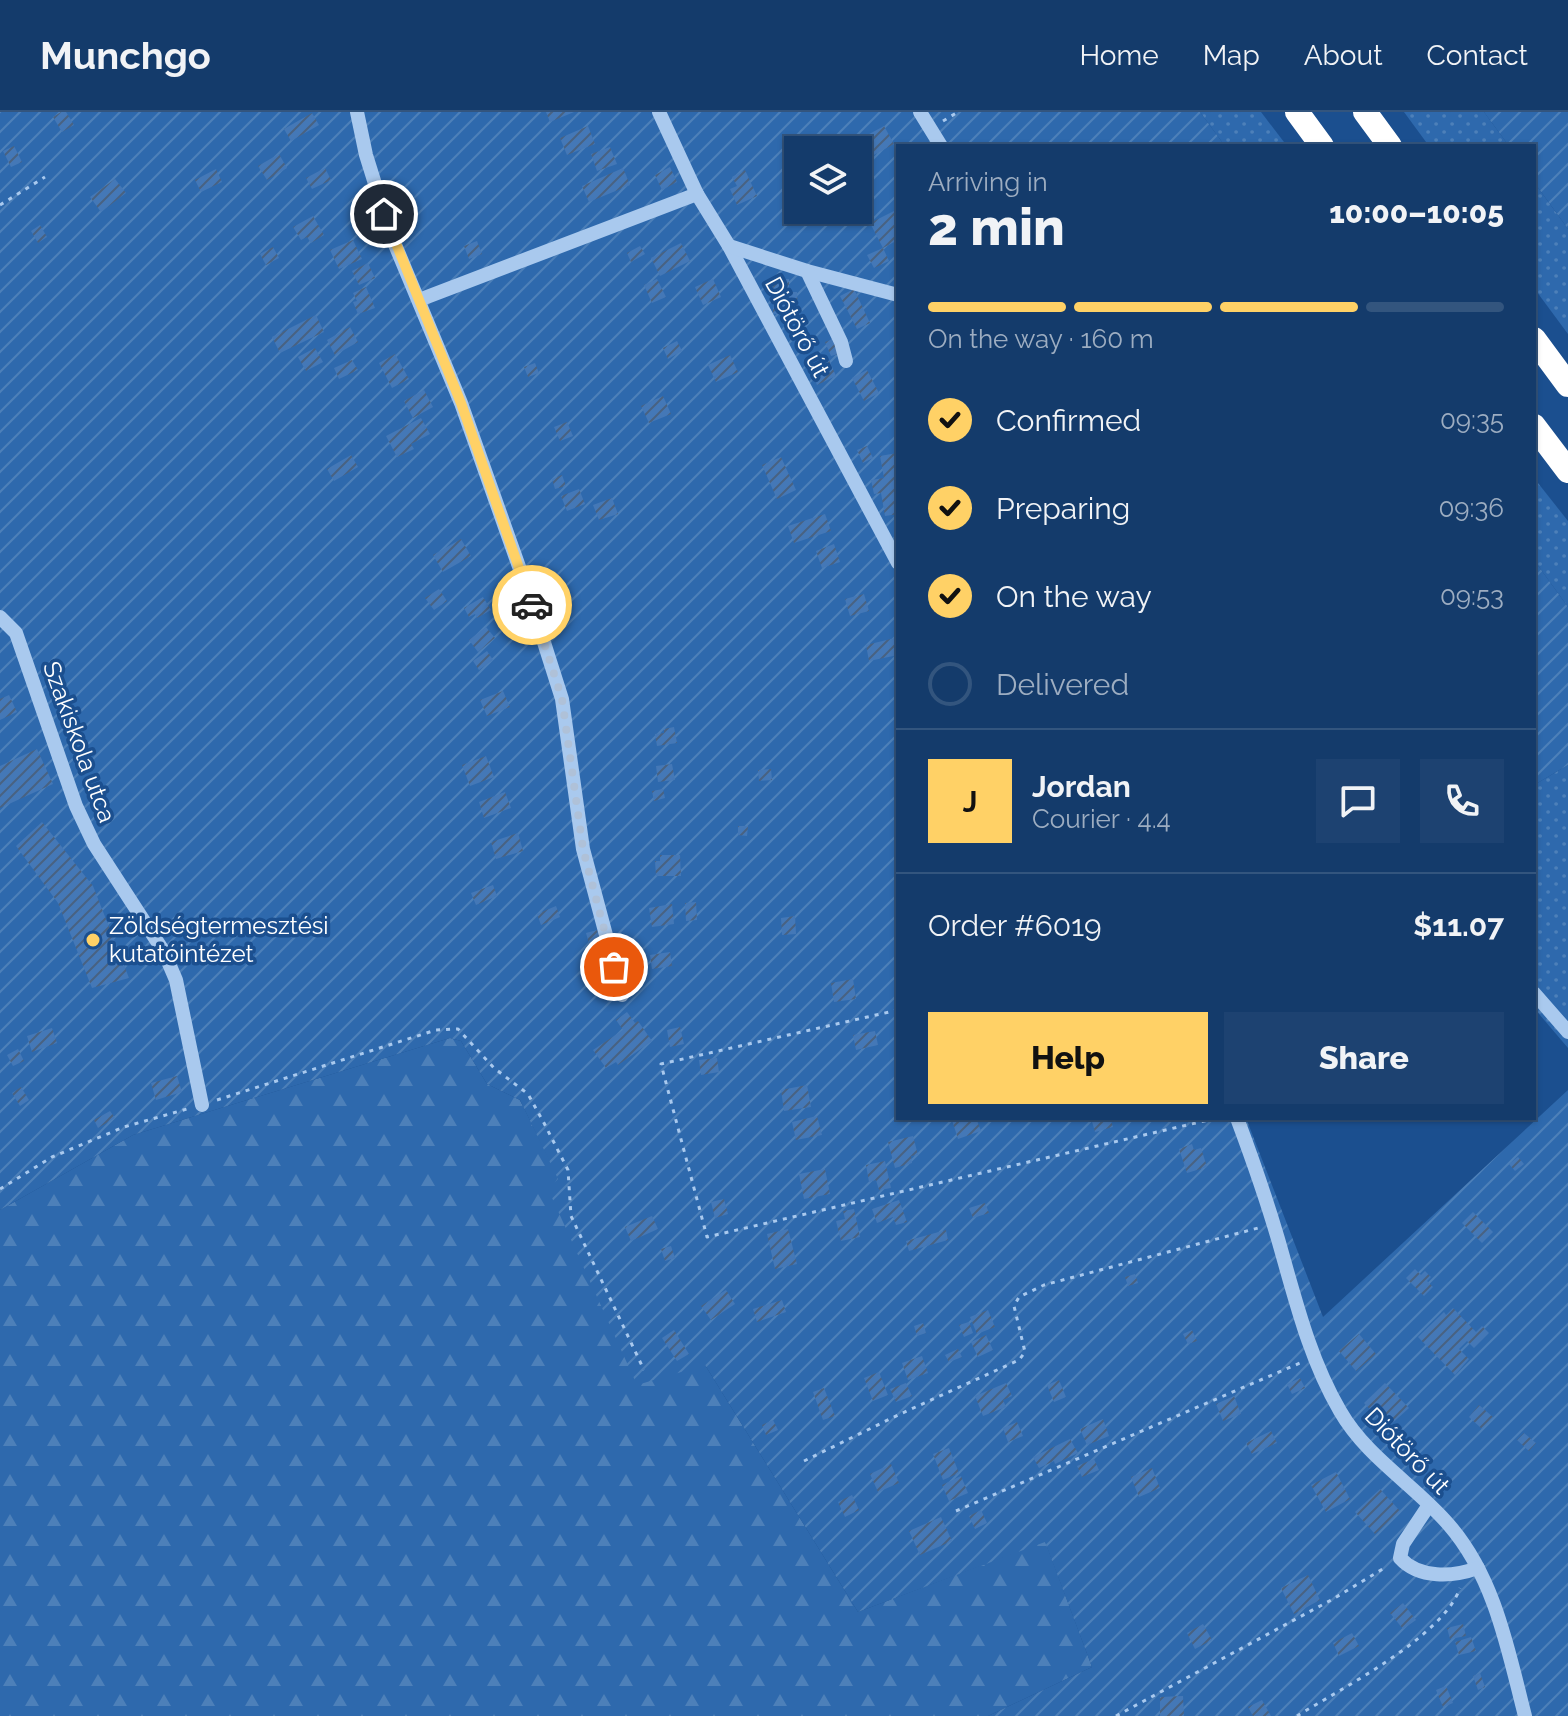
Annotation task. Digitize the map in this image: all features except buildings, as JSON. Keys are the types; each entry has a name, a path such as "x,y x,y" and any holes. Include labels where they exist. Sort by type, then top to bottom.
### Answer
{"highway":[{"path":"1297,112 1321,144"},
{"path":"1365,112 1389,144"},
{"path":"1536,342 1568,385"},
{"path":"1536,429 1568,471"}],"street":[{"path":"357,112 366,155 391,235 461,403 562,699 583,849 622,995"},
{"name":"Diótörő út","path":"659,112 697,194 729,246 896,559"},
{"path":"920,112 940,144"},
{"path":"419,300 697,194"},
{"path":"729,246 896,294"},
{"path":"807,271 841,342 846,361"},
{"name":"Szakiskola utca","path":"0,617 16,633 76,806 94,844 164,952 176,980 202,1105"},
{"path":"1536,995 1568,1032"},
{"name":"Diótörő út","path":"1238,1120 1274,1224 1314,1357 1341,1413 1361,1441 1459,1537 1471,1570 1499,1618 1525,1716"},
{"path":"1429,1505 1403,1544 1400,1558 1405,1565 1438,1575 1471,1570"}],"path":[{"path":"0,205 45,177"},
{"path":"896,1010 661,1064 707,1237 1208,1120"},
{"path":"0,1189 52,1157 124,1127 436,1030 458,1029 465,1033 494,1068 528,1094 544,1123 568,1170 571,1216 644,1370"},
{"path":"804,1461 1019,1360 1025,1352 1014,1306 1019,1297 1044,1285 1274,1224"},
{"path":"956,1511 1314,1357"},
{"path":"1116,1716 1333,1599 1400,1558"},
{"path":"1297,1716 1417,1640 1454,1604 1471,1570"}],"green space":[{"path":"0,112 1200,112 1224,144 896,144 896,1120 1247,1120 1323,1317 1568,1090 1568,1716 988,1716 1092,1667 1045,1542 858,1612 705,1365 637,1385 548,1189 558,1179 520,1100 487,1084 461,1041 450,1038 133,1135 0,1210"},
{"path":"1200,112 1261,112 1285,144 1224,144"},
{"path":"1404,112 1484,112 1508,144 1428,144"},
{"path":"1484,112 1568,112 1568,229 1536,185 1536,144 1508,144"},
{"path":"1536,185 1568,229 1568,334 1536,291"},
{"path":"1536,481 1568,521 1568,607 1536,563"},
{"path":"1536,563 1568,607 1568,765 1536,784"},
{"path":"1568,765 1568,1048 1536,1010 1536,784"},
{"path":"450,1038 461,1041 487,1084 520,1100 559,1179 705,1365 858,1612 1045,1541 1092,1667 988,1716 0,1716 0,1210 133,1135"}],"way so far":[{"path":"532,605 562,699 583,849 614,967"}],"place":[{"name":"Zöldségtermesztési kutatóintézet","path":"93,940"}],"route":[{"path":"384,214 461,403 532,605"}]}
